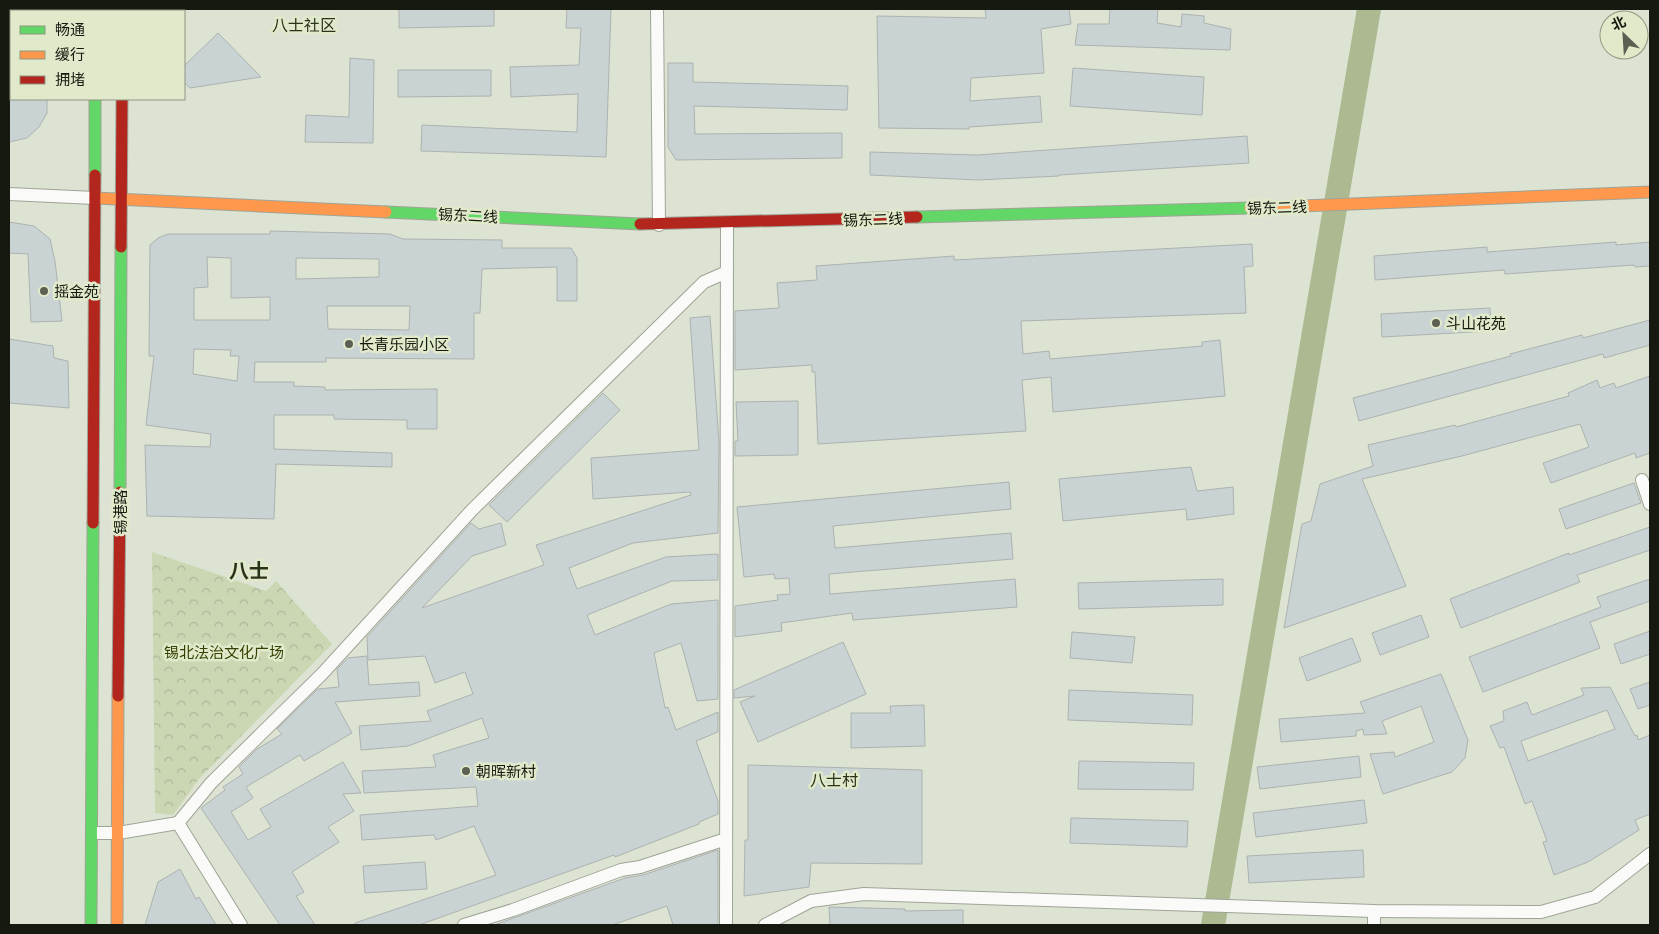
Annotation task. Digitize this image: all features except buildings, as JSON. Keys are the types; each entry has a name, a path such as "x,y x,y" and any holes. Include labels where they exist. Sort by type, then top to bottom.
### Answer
{"main road":[{"name":"锡港路","path":"91,925 95,100"},
{"name":"锡港路","path":"118,925 122,100"},
{"name":"锡东二线","path":"95,198 659,224 1376,204 1650,192"}],"street":[{"path":"657,9 659,224"},
{"path":"9,194 95,198"},
{"path":"726,925 727,223"},
{"path":"92,833 118,833 178,822 211,783 322,674 472,510 704,282 727,272"},
{"path":"1642,480 1650,504"},
{"path":"178,822 241,925"},
{"path":"464,925 513,910 622,870 640,867 726,839"},
{"path":"764,925 811,900 864,894 1374,911 1541,912 1594,897 1650,854"},
{"path":"1374,911 1374,925"}],"green space":[{"name":"锡北法治文化广场","path":"152,552 266,591 276,581 332,644 199,779 173,815 155,813"}],"waterway":[{"path":"1213,925 1369,9"}],"traffic: fast":[{"path":"95,100 95,175"},
{"path":"917,217 1250,208"},
{"path":"386,212 640,224"},
{"path":"120,492 121,247"},
{"path":"91,925 93,523"}],"traffic: slow":[{"path":"1250,208 1650,192"},
{"path":"95,198 386,212"},
{"path":"117,925 118,696"}],"traffic: jam":[{"path":"121,247 122,100"},
{"path":"93,523 95,175"},
{"path":"640,224 917,217"},
{"path":"118,696 120,492"}],"place":[{"name":"摇金苑","path":"44,291"},
{"name":"斗山花苑","path":"1436,323"},
{"name":"长青乐园小区","path":"349,344"},
{"name":"朝晖新村","path":"466,771"}],"district":[{"name":"八士社区","path":"304,24"},
{"name":"八士","path":"249,570"},
{"name":"八士村","path":"834,779"}]}
